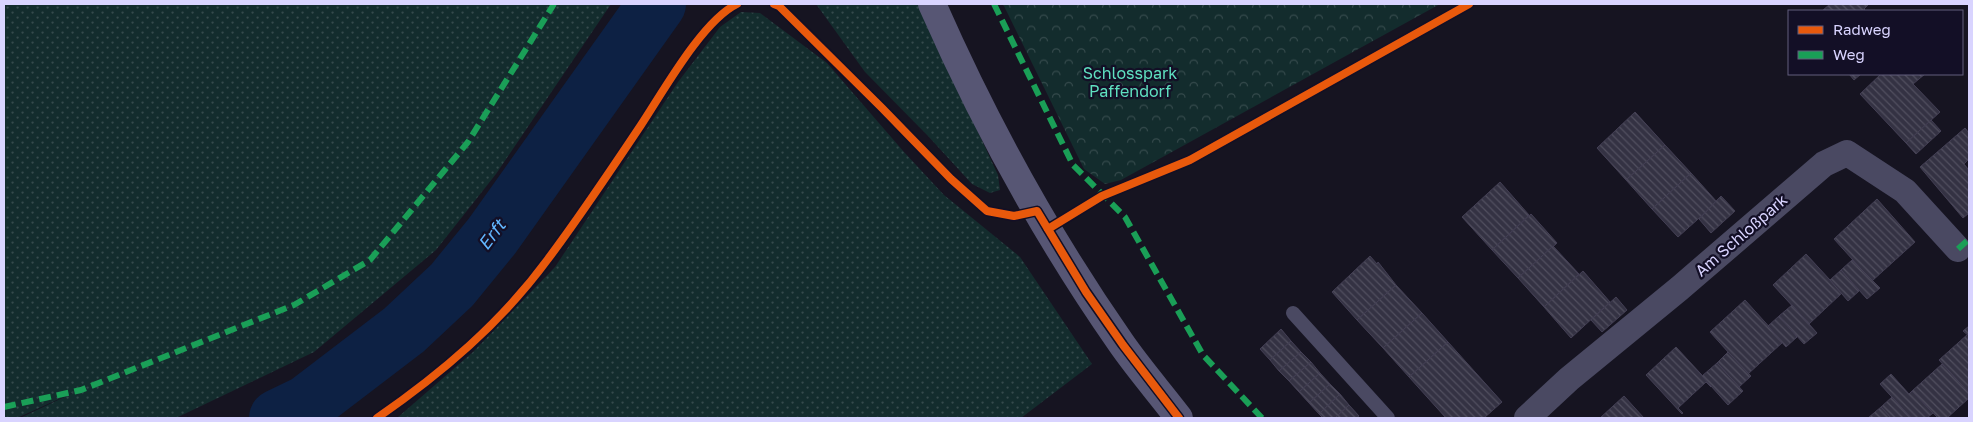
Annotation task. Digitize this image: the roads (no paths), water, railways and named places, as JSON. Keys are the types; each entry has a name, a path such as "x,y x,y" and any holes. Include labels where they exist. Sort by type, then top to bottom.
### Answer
{"main road":[{"path":"932,4 965,78 1037,211 1086,292 1123,346 1179,418"}],"street":[{"name":"Am Schloßpark","path":"1527,418 1569,380 1680,288 1824,164 1847,153 1905,191 1958,249"}],"lane":[{"path":"1293,313 1388,418"}],"waterway":[{"name":"Erft","path":"278,418 307,404 404,330 452,285 492,236 657,4"}],"park label":[{"name":"Schlosspark Paffendorf","path":"1130,82"}]}
